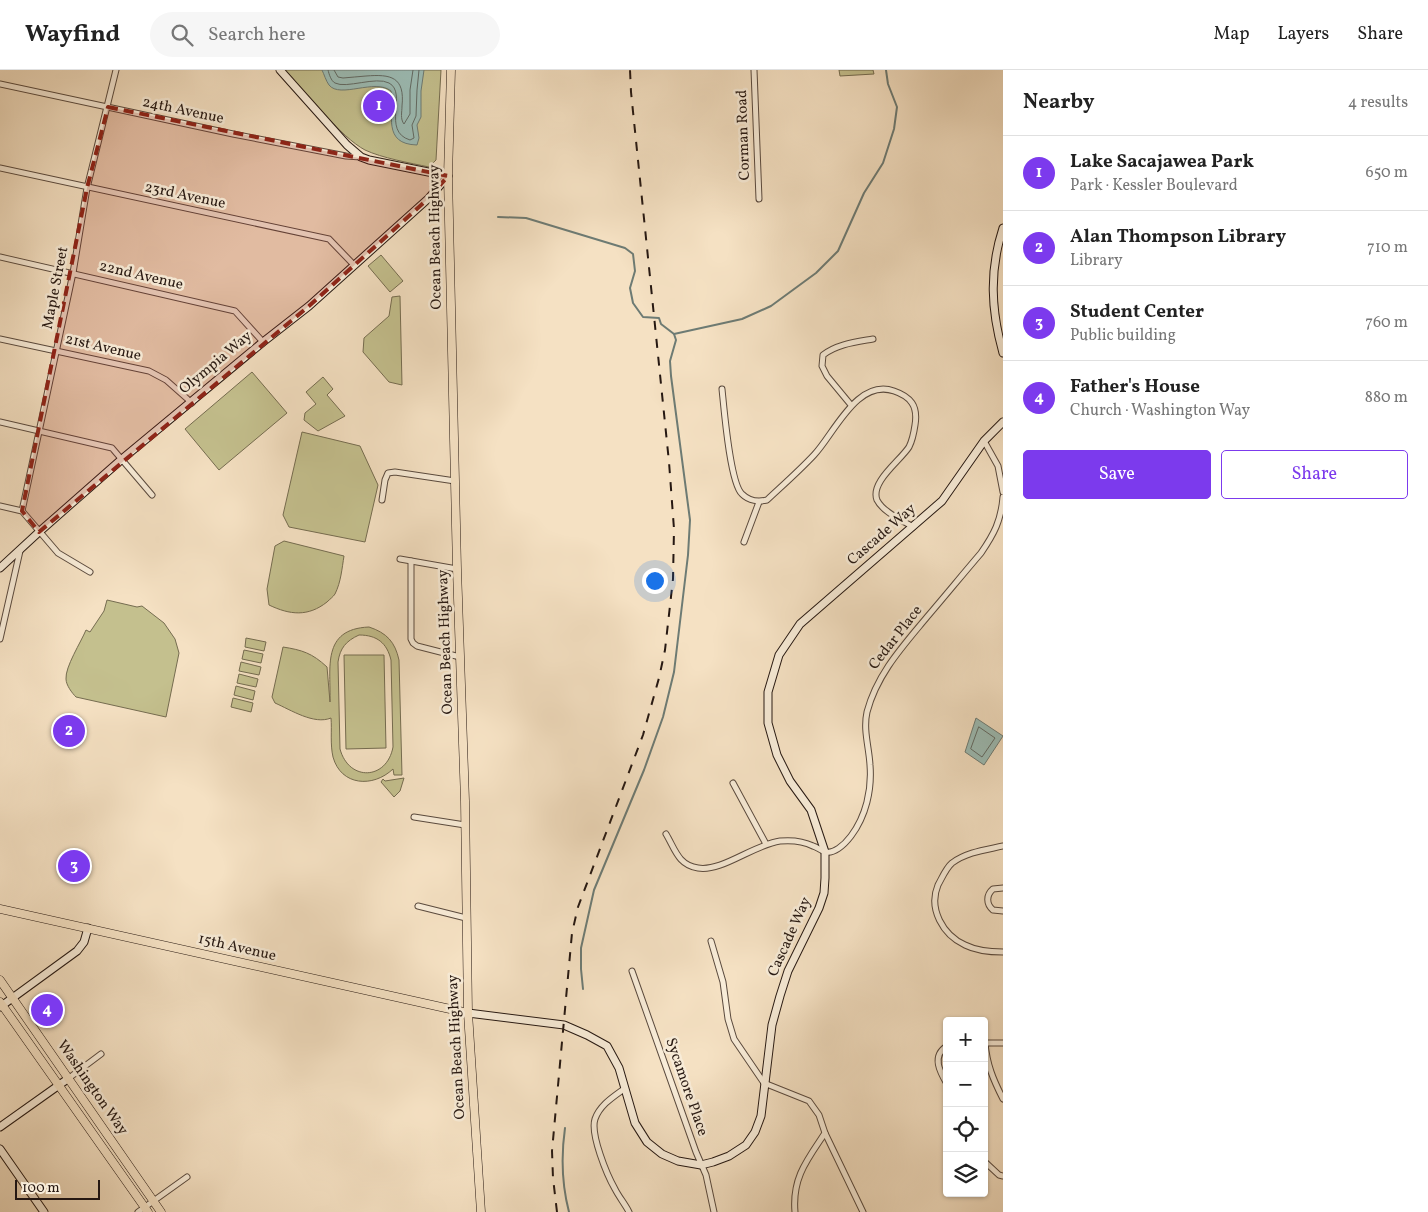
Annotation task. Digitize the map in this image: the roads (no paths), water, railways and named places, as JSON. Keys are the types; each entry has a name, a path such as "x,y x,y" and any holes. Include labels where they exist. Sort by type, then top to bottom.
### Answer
{"main road":[{"name":"Ocean Beach Highway","path":"451,70 448,176 454,481 466,825 468,1012 481,1212"},
{"name":"15th Avenue","path":"0,909 468,1012"},
{"name":"Washington Way","path":"0,980 161,1212"},
{"name":"Washington Way","path":"1,1005 59,1086 143,1210"}],"street":[{"name":"Maple Street","path":"22,511 73,274 87,188 116,70"},
{"path":"280,70 347,145 361,157 448,176"},
{"name":"Corman Road","path":"754,70 760,199"},
{"name":"24th Avenue","path":"0,84 233,134 346,156 361,157"},
{"name":"23rd Avenue","path":"0,168 329,239 354,265"},
{"name":"Olympia Way","path":"0,568 122,459 309,306 429,198 448,176"},
{"path":"1003,228 993,273 993,300 1003,353"},
{"name":"22nd Avenue","path":"0,257 235,311 263,342"},
{"name":"21st Avenue","path":"0,339 148,371 166,380 192,403"},
{"path":"851,405 827,376 822,366 823,355 830,350 851,342 873,339"},
{"path":"722,388 735,479 741,494 759,502 767,500 815,454 851,405 864,395 876,389 889,389 902,394 912,404 916,417 914,431 909,446 893,467 881,478 876,489 877,499 884,508 913,527"},
{"path":"0,422 112,448 152,495"},
{"name":"Cascade Way","path":"468,1012 564,1025 607,1046 619,1068 634,1123 648,1142 662,1154 678,1161 701,1165 729,1156 746,1145 756,1132 764,1103 764,1083 772,1025 780,996 788,971 824,893 826,878 824,852 811,810 790,781 777,755 768,723 768,692 778,655 800,624 942,501 984,441 1003,422"},
{"path":"984,441 998,466 1003,492"},
{"path":"382,500 388,474 395,472 454,481"},
{"name":"Cedar Place","path":"824,852 830,853 837,850 850,837 864,814 870,789 870,765 865,737 866,714 875,686 892,659 981,553 996,528 1001,515 1003,498"},
{"path":"744,542 759,502"},
{"path":"0,506 22,511 58,553 90,572"},
{"path":"0,639 20,551"},
{"path":"400,559 457,569"},
{"path":"411,561 412,639 414,644 460,657"},
{"path":"733,783 766,844"},
{"path":"414,817 466,825"},
{"path":"666,834 676,854 685,864 699,868 716,867 766,844 782,841 798,841 815,846 824,852"},
{"path":"1003,846 965,855 950,864 936,891 935,907 940,923 952,937 966,946 986,952 1003,952"},
{"path":"1003,888 993,889 987,900 993,910 1003,911"},
{"path":"418,906 466,918"},
{"path":"1,1005 77,951 84,942 88,928"},
{"path":"711,941 723,982 728,1019 734,1039 764,1083 809,1101 819,1115 825,1133 863,1212"},
{"name":"Sycamore Place","path":"632,971 706,1175 714,1212"},
{"path":"988,1042 1003,1043"},
{"path":"943,1048 937,1058 943,1077"},
{"path":"0,1126 59,1086 101,1054"},
{"path":"987,1062 1003,1099"},
{"path":"624,1089 605,1103 595,1119 594,1135 606,1171 629,1212"},
{"path":"795,1212 796,1185 804,1163 825,1133"},
{"path":"0,1149 44,1212"},
{"path":"988,1165 999,1175 1003,1176"},
{"path":"143,1210 153,1200 187,1177"}],"water":[{"path":"322,70 424,70 421,91 421,117 417,125 419,138 417,145 399,140 394,134 391,118 391,91 376,87 349,90 334,89 329,85"},
{"path":"976,718 1003,736 984,765 965,752"}],"waterway":[{"path":"674,334 742,319 771,306 816,273 838,251 864,193 883,163 894,129 897,107 888,84 886,70"},
{"path":"498,217 526,218 625,248 633,254 635,271 630,288 633,303 643,317 659,318 661,324 674,334 676,340 670,361 671,376 690,520 688,555 674,672 663,717 644,770 594,890 581,948 583,989"},
{"path":"565,1128 563,1170 569,1212"}],"railway":[{"path":"557,1212 552,1151 572,933 578,907 643,735 665,650 673,579 674,529 669,462 630,70"}],"place":[{"name":"Lake Sacajawea Park","path":"379,106"},
{"name":"Alan Thompson Library","path":"69,731"},
{"name":"Student Center","path":"74,866"},
{"name":"Father's House","path":"47,1010"}]}
